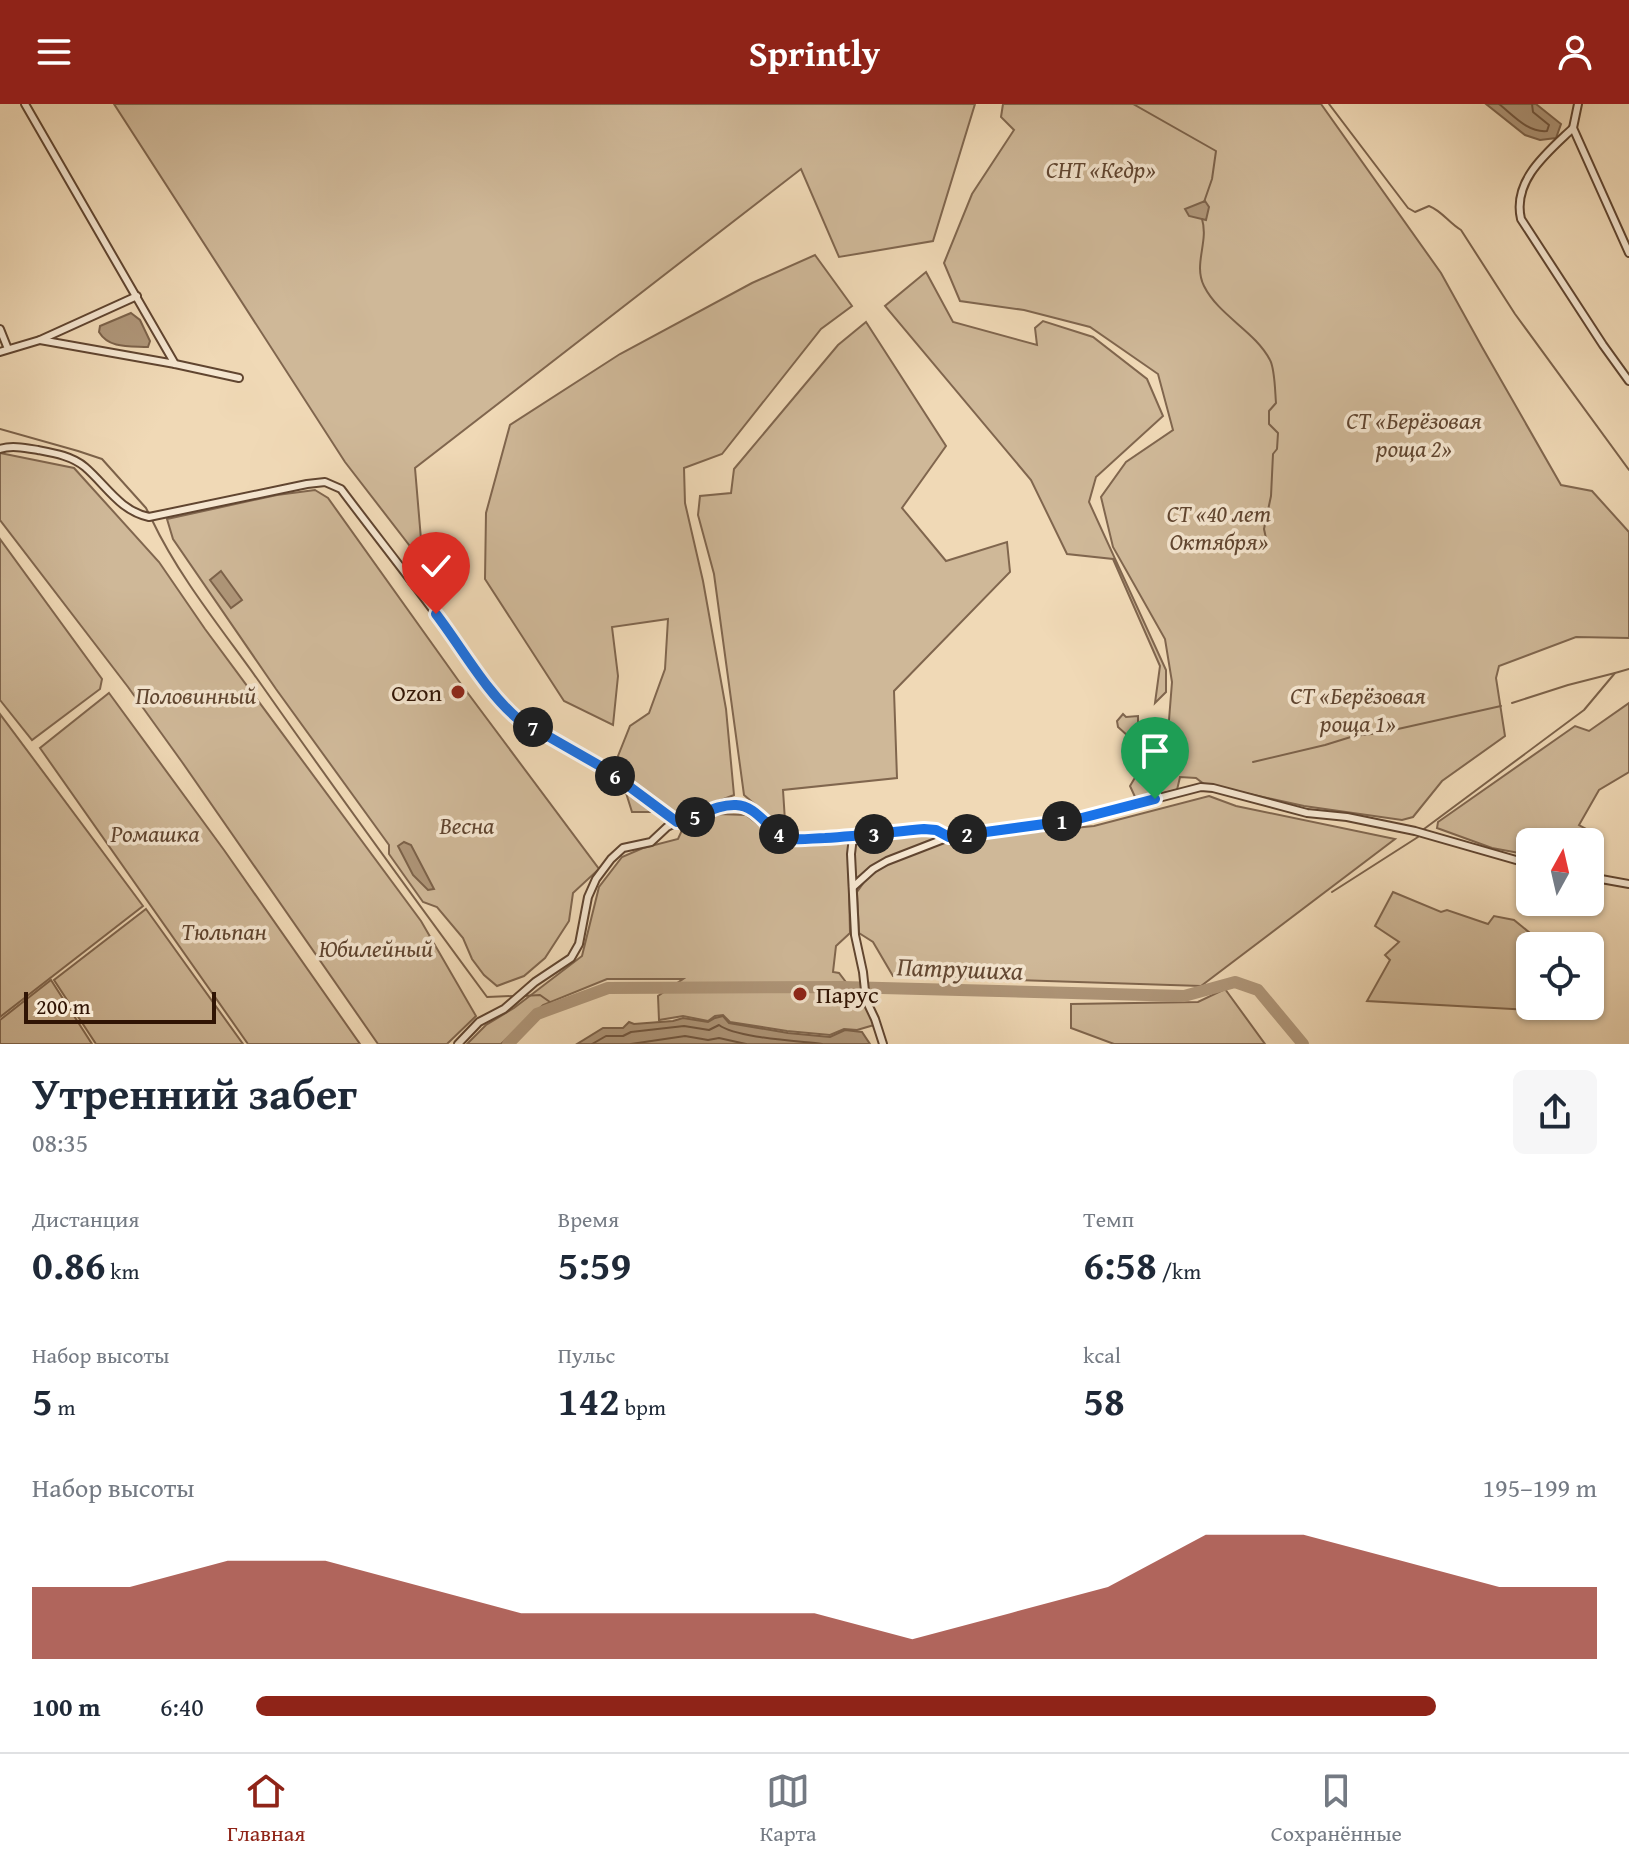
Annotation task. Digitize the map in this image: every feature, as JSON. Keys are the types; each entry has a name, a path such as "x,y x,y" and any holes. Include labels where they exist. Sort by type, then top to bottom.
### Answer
{"street":[{"path":"25,104 175,364"},
{"path":"1578,104 1573,128 1533,166 1519,209 1521,219 1629,381"},
{"path":"1573,128 1629,253"},
{"path":"0,352 40,340 137,296"},
{"path":"0,329 8,349"},
{"path":"40,340 239,378"},
{"path":"0,449 34,449 73,460 84,466 129,510 149,517 325,482 341,489 509,711 607,770 677,822"},
{"path":"853,887 887,861 949,837 1074,820 1201,787 1307,813 1347,817 1415,831 1516,860"},
{"path":"458,1044 479,1022 504,1009 535,982 571,958 579,944 588,897 596,879 611,859 623,848 651,842 677,822 690,820 714,808 738,805 752,811 777,833 793,839 853,837 924,829 936,830 949,837"},
{"path":"853,837 855,935 865,996 883,1044"},
{"path":"1604,880 1629,884"}],"green space":[{"path":"114,104 975,104 933,241 839,257 801,169 415,468 423,563 345,462"},
{"path":"1003,104 1321,104 1441,273 1561,485 1592,491 1629,532 1629,638 1576,637 1499,666 1496,678 1505,736 1442,781 1413,817 1402,820 1304,806 1204,784 1196,778 1180,777 1177,790 1136,799 1130,786 1169,720 1172,682 1165,639 1113,547 1101,497 1126,462 1173,430 1158,374 1090,327 1024,310 960,301 944,263 972,194 1014,130 1001,117"},
{"path":"815,255 852,306 821,329 722,454 684,468 685,503 703,581 726,709 734,795 690,812 632,812 616,761 630,726 649,713 665,669 668,619 612,627 618,676 613,725 564,701 485,579 486,513 510,425 620,354 752,283"},
{"path":"926,272 953,322 1037,345 1035,328 1043,321 1093,337 1147,379 1163,416 1096,477 1089,502 1166,670 1166,692 1155,703 1160,666 1113,559 1067,554 1031,480 885,306"},
{"path":"866,322 946,446 902,508 946,561 1007,542 1010,572 894,691 897,778 783,790 785,821 772,819 744,795 714,574 698,515 700,496 731,493 734,469 838,345"},
{"path":"0,453 74,468 159,562 421,921 476,1016 447,1044 378,1044 128,687 0,520"},
{"name":"Весна","path":"315,490 328,498 599,869 573,893 569,921 545,958 524,976 497,986 484,975 472,959 463,938 437,907 423,902 389,854 389,845 173,539 167,519 277,495"},
{"path":"0,539 102,679 100,689 32,740 0,700"},
{"path":"109,693 360,1044 248,1044 40,748"},
{"path":"1629,703 1629,772 1599,790 1579,825 1584,828 1516,828 1516,852 1492,848 1437,828 1438,822 1575,726 1589,731"},
{"path":"0,714 143,906 0,1017"},
{"path":"1123,714 1126,717 1138,716 1138,723 1128,736 1118,727 1117,721"},
{"path":"1209,796 1236,806 1395,839 1201,986 893,976 873,942 859,933 857,892 867,878 884,866 944,841 1094,826"},
{"path":"718,814 746,815 776,838 794,846 848,843 850,933 836,946 833,972 839,973 866,1005 874,1025 857,1030 844,1029 830,1035 730,1022 723,1015 708,1021 683,1016 659,1020 658,996 683,979 607,979 543,1005 501,1044 467,1044 486,1025 514,1008 582,956 599,887 622,857 678,839 683,828"},
{"path":"927,831 940,836 937,840 884,860 857,881 854,852 860,838"},
{"path":"1393,892 1441,912 1447,910 1488,924 1494,916 1514,920 1529,932 1516,932 1516,1009 1367,1001 1390,960 1385,955 1399,942 1375,926"},
{"path":"146,909 243,1044 96,1044 54,980"},
{"path":"51,980 92,1044 0,1044 0,1020"},
{"path":"1225,989 1265,1044 1114,1044 1071,1028 1071,1004 1198,1002"}],"water":[{"path":"1486,104 1536,104 1561,124 1556,138 1540,140 1525,135"},
{"path":"1205,201 1209,207 1206,220 1189,216 1185,209"},
{"path":"131,313 140,320 150,341 148,347 114,344 99,332 100,326"},
{"path":"221,571 242,600 231,608 210,580"},
{"path":"404,842 411,845 434,889 428,890 413,875 398,846"},
{"path":"723,1016 729,1023 788,1033 830,1037 845,1030 862,1032 870,1044 577,1044 603,1028 623,1028 629,1022 683,1018 708,1022"}],"waterway":[{"path":"1133,104 1216,151 1212,179 1204,202"},
{"path":"1329,104 1408,208 1415,212 1429,206 1461,230 1515,314 1629,470"},
{"path":"1202,219 1204,236 1200,269 1204,286 1219,306 1255,340 1273,369 1276,403 1269,411 1269,424 1278,433 1264,529 1267,543"},
{"path":"0,429 102,459 149,514"},
{"path":"152,520 204,605 487,997 513,996"},
{"path":"1424,829 1584,710 1615,673 1629,669"},
{"path":"1512,703 1615,673"},
{"path":"1253,762 1354,736 1501,706"},
{"path":"1332,892 1418,837"},
{"name":"Патрушиха","path":"508,1044 537,1014 608,988 843,987 1184,996 1235,982 1258,990 1303,1044"},
{"path":"523,996 540,995 557,1007"}],"place":[{"name":"Ozon","path":"458,692"},
{"name":"Парус","path":"800,994"}],"route":[{"path":"436,614 478,672 518,719 607,770 677,822 690,820 714,808 738,805 752,811 777,833 793,839 853,837 924,829 936,830 949,837 1074,820 1155,799"}],"park label":[{"name":"СНТ «Кедр»","path":"1101,169"},
{"name":"СТ «Берёзовая роща 2»","path":"1414,434"},
{"name":"СТ «40 лет Октября»","path":"1219,527"},
{"name":"Половинный","path":"196,695"},
{"name":"СТ «Берёзовая роща 1»","path":"1358,709"},
{"name":"Ромашка","path":"155,833"},
{"name":"Тюльпан","path":"224,931"},
{"name":"Юбилейный","path":"376,948"}]}
